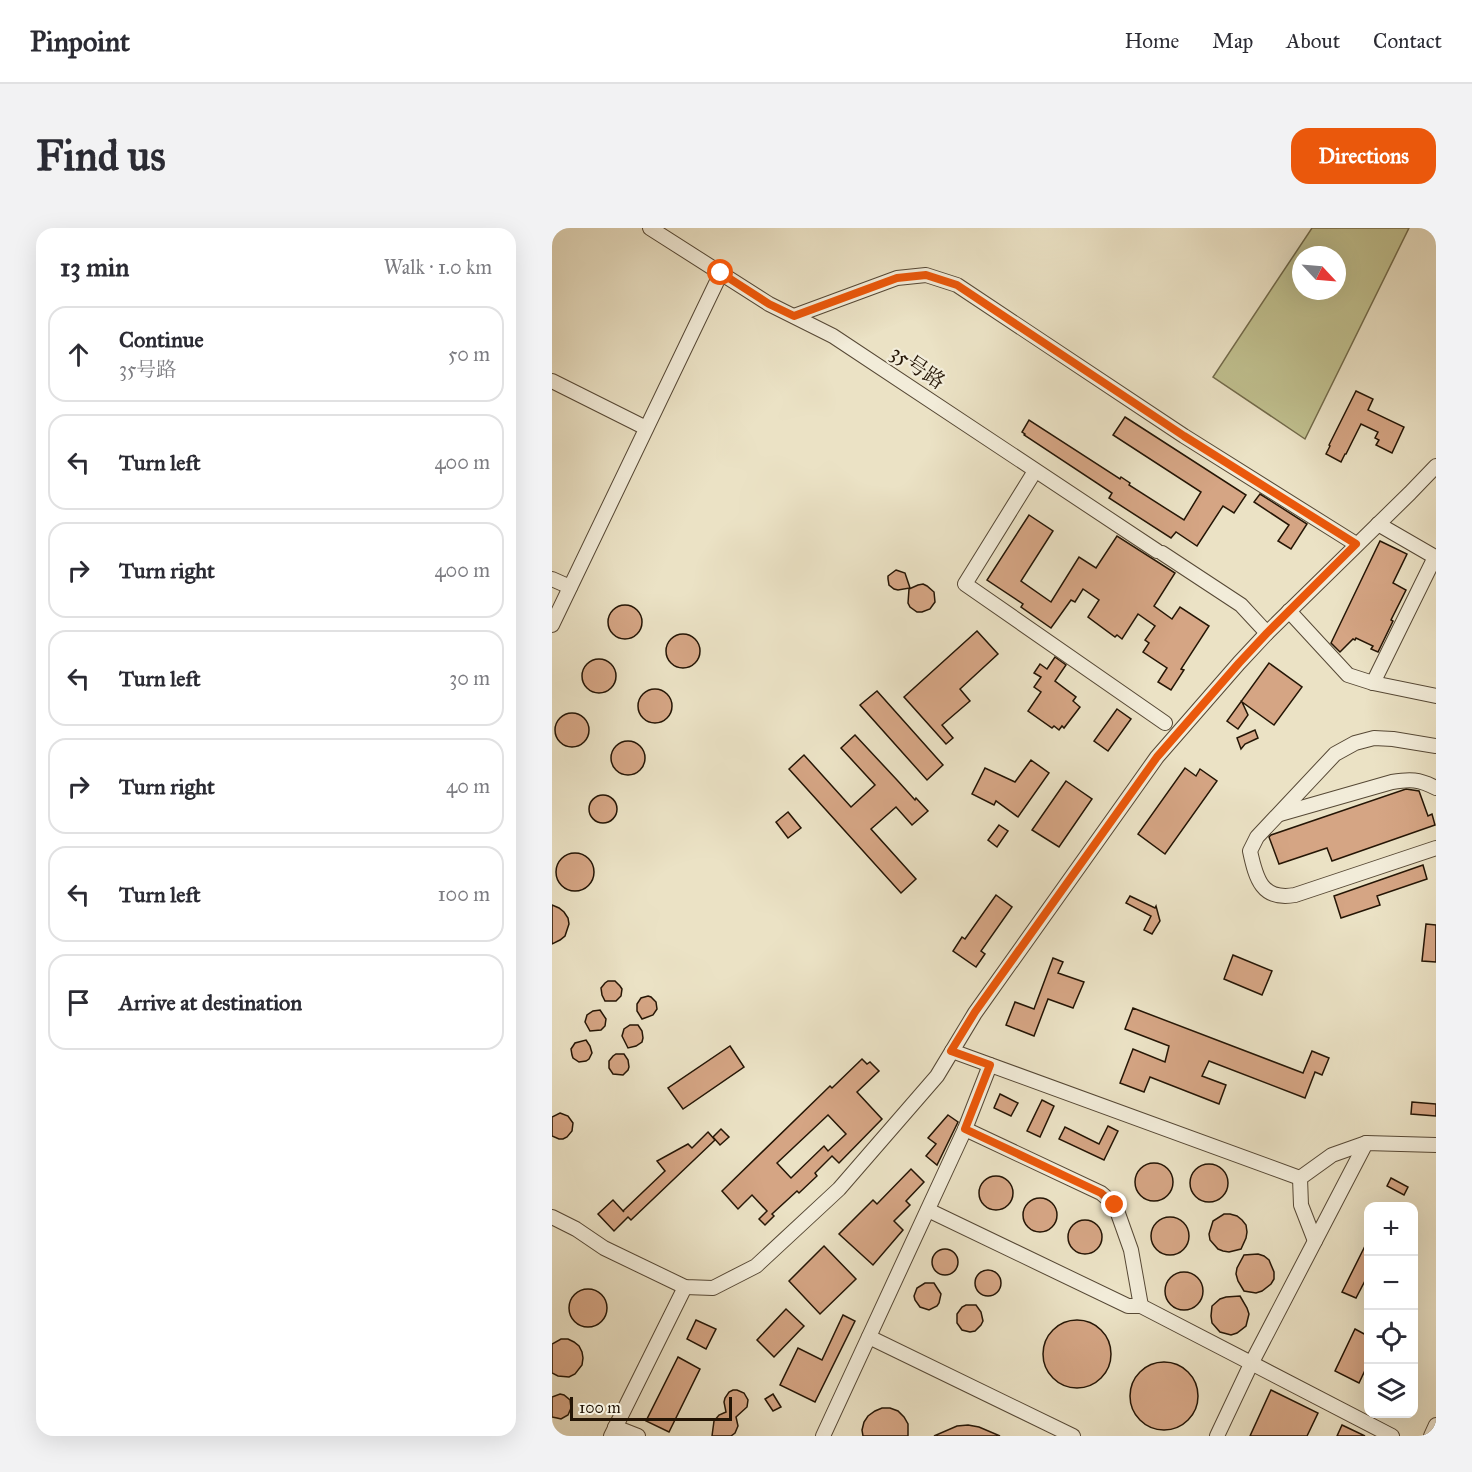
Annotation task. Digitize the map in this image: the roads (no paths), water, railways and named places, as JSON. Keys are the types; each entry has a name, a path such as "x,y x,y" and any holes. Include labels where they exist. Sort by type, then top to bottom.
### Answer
{"street":[{"name":"35号路","path":"650,228 769,304 833,336 1241,605 1267,633"},
{"path":"552,625 721,273"},
{"path":"794,316 897,278 926,275 957,285 1184,436 1356,544"},
{"path":"552,381 646,428"},
{"path":"552,1217 576,1229 604,1248 685,1287 713,1288 756,1266 839,1189 937,1076 975,1012 1157,757 1267,633 1436,466"},
{"path":"1035,471 965,584 1165,723"},
{"path":"1373,683 1435,557 1378,524"},
{"path":"552,579 570,587"},
{"path":"1289,611 1348,675 1373,683 1436,696"},
{"path":"1436,746 1374,738 1355,743 1335,754 1257,837 1250,851 1257,876 1265,891 1274,896 1284,897 1294,896 1436,848"},
{"path":"1280,814 1408,779 1424,782 1436,788"},
{"path":"951,1051 1300,1178"},
{"path":"823,1436 965,1129 990,1065"},
{"path":"965,1129 1101,1193 1115,1205 1131,1250 1141,1306"},
{"path":"1300,1178 1332,1155 1366,1143 1436,1145"},
{"path":"1217,1436 1251,1364 1366,1143"},
{"path":"1300,1178 1301,1205 1315,1240"},
{"path":"928,1210 1128,1306 1141,1306 1392,1436"},
{"path":"638,1436 613,1432 685,1287"},
{"path":"869,1336 1073,1436"},
{"path":"1431,1436 1436,1425"}]}
